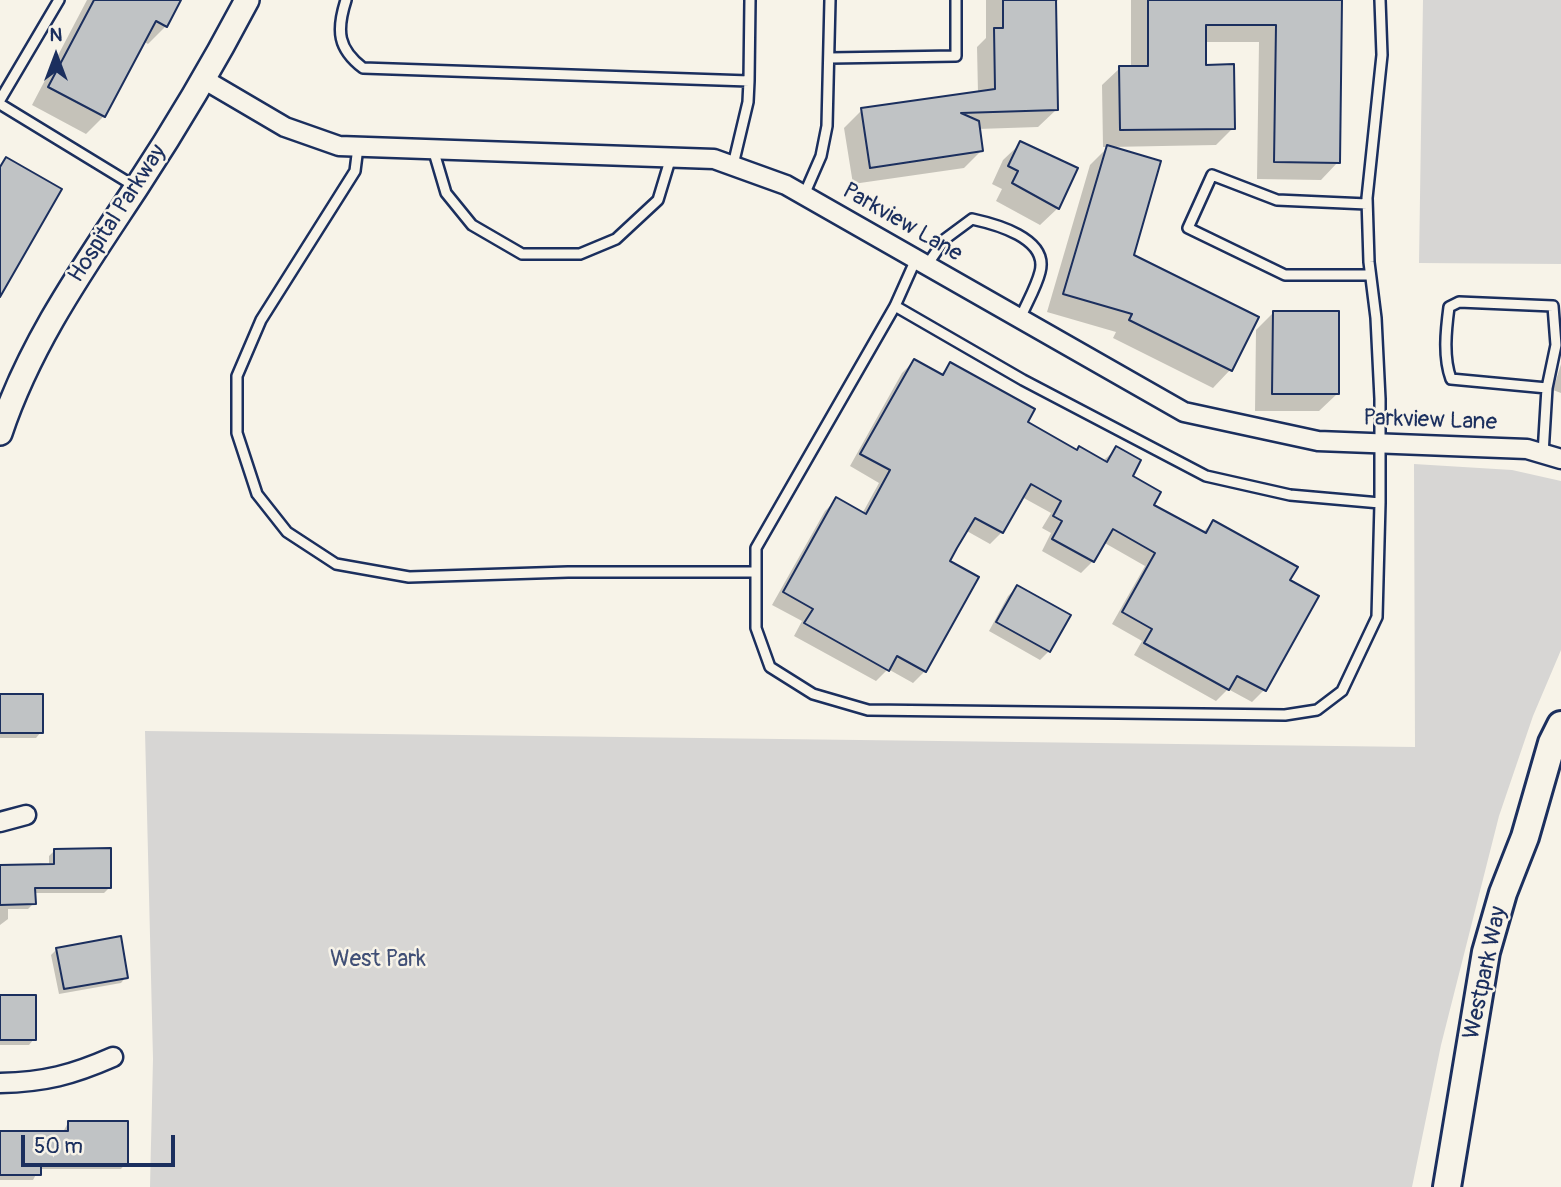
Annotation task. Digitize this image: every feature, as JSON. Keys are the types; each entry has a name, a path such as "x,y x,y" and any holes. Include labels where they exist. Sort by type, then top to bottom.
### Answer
{"main road":[{"name":"Westpark Way","path":"1447,1187 1486,952 1503,894 1525,837 1552,743 1561,724"}],"street":[{"name":"Hospital Parkway","path":"0,433 16,385 61,301 205,80 247,0"},
{"name":"Parkview Lane","path":"205,80 285,127 339,146 714,159 786,185 1184,412 1318,441 1527,449 1561,459"},
{"path":"0,822 26,815"},
{"path":"0,1083 43,1082 73,1075 113,1057"}],"lane":[{"path":"60,0 0,102 137,187"},
{"path":"346,0 340,36 346,55 363,68 749,81"},
{"path":"733,166 748,102 750,0"},
{"path":"804,195 821,156 827,125 830,0"},
{"path":"830,58 956,57 956,0"},
{"path":"1020,319 1041,270 1039,257 1027,240 996,225 972,219 945,239 921,262 756,548 756,628 770,667 813,694 868,710 1286,715 1317,710 1342,691 1377,617 1380,444 1376,318 1370,275 1367,204 1382,55 1380,0"},
{"path":"358,147 355,171 261,320 237,376 237,433 257,494 287,531 335,564 409,577 568,572 756,572"},
{"path":"433,149 446,193 472,225 522,254 580,254 616,239 658,200 671,157"},
{"path":"1367,204 1277,200 1212,175 1188,228 1285,275 1370,275"},
{"path":"1543,454 1547,388 1556,345 1553,306 1459,302 1449,307 1447,356 1451,379 1547,388"},
{"path":"895,306 1023,380 1206,476 1290,495 1380,503"}],"green space":[{"path":"1423,0 1561,0 1561,264 1419,263"},
{"name":"West Park","path":"1414,464 1512,470 1561,481 1561,650 1533,716 1499,816 1441,1045 1412,1187 150,1187 153,1059 145,731 1415,747"}],"building":[{"path":"94,0 181,0 167,27 156,21 105,117 48,87"},
{"path":"1003,0 1056,0 1058,110 961,113 979,121 983,151 870,168 861,108 995,89 994,28 1003,28"},
{"path":"1148,0 1342,0 1340,163 1274,162 1276,25 1206,25 1206,65 1234,64 1235,129 1120,130 1119,66 1148,66"},
{"path":"1020,141 1078,168 1059,209 1012,183 1018,171 1008,166"},
{"path":"1107,145 1161,161 1134,255 1259,317 1232,371 1129,320 1132,314 1063,294"},
{"path":"6,157 62,189 0,297 0,167"},
{"path":"1273,311 1339,311 1339,394 1272,394"},
{"path":"914,359 943,375 950,362 1035,409 1028,422 1077,450 1079,446 1107,462 1116,446 1141,460 1133,476 1161,492 1154,505 1206,533 1213,520 1298,567 1290,580 1319,596 1266,691 1237,676 1229,690 1144,643 1152,629 1122,612 1155,553 1113,529 1094,562 1052,539 1062,521 1053,516 1061,501 1031,484 1003,533 975,518 957,548 950,561 979,577 926,672 897,656 889,671 804,623 813,609 783,592 836,497 866,514 890,470 860,454"},
{"path":"1017,585 1071,615 1050,652 996,622"},
{"path":"0,694 43,694 43,733 0,733"},
{"path":"111,848 111,888 35,888 36,904 0,905 0,865 54,864 54,849"},
{"path":"121,936 128,978 64,989 56,948"},
{"path":"0,995 36,995 36,1040 0,1040"},
{"path":"68,1121 128,1121 128,1164 41,1164 41,1175 0,1175 0,1131 68,1131"}]}
